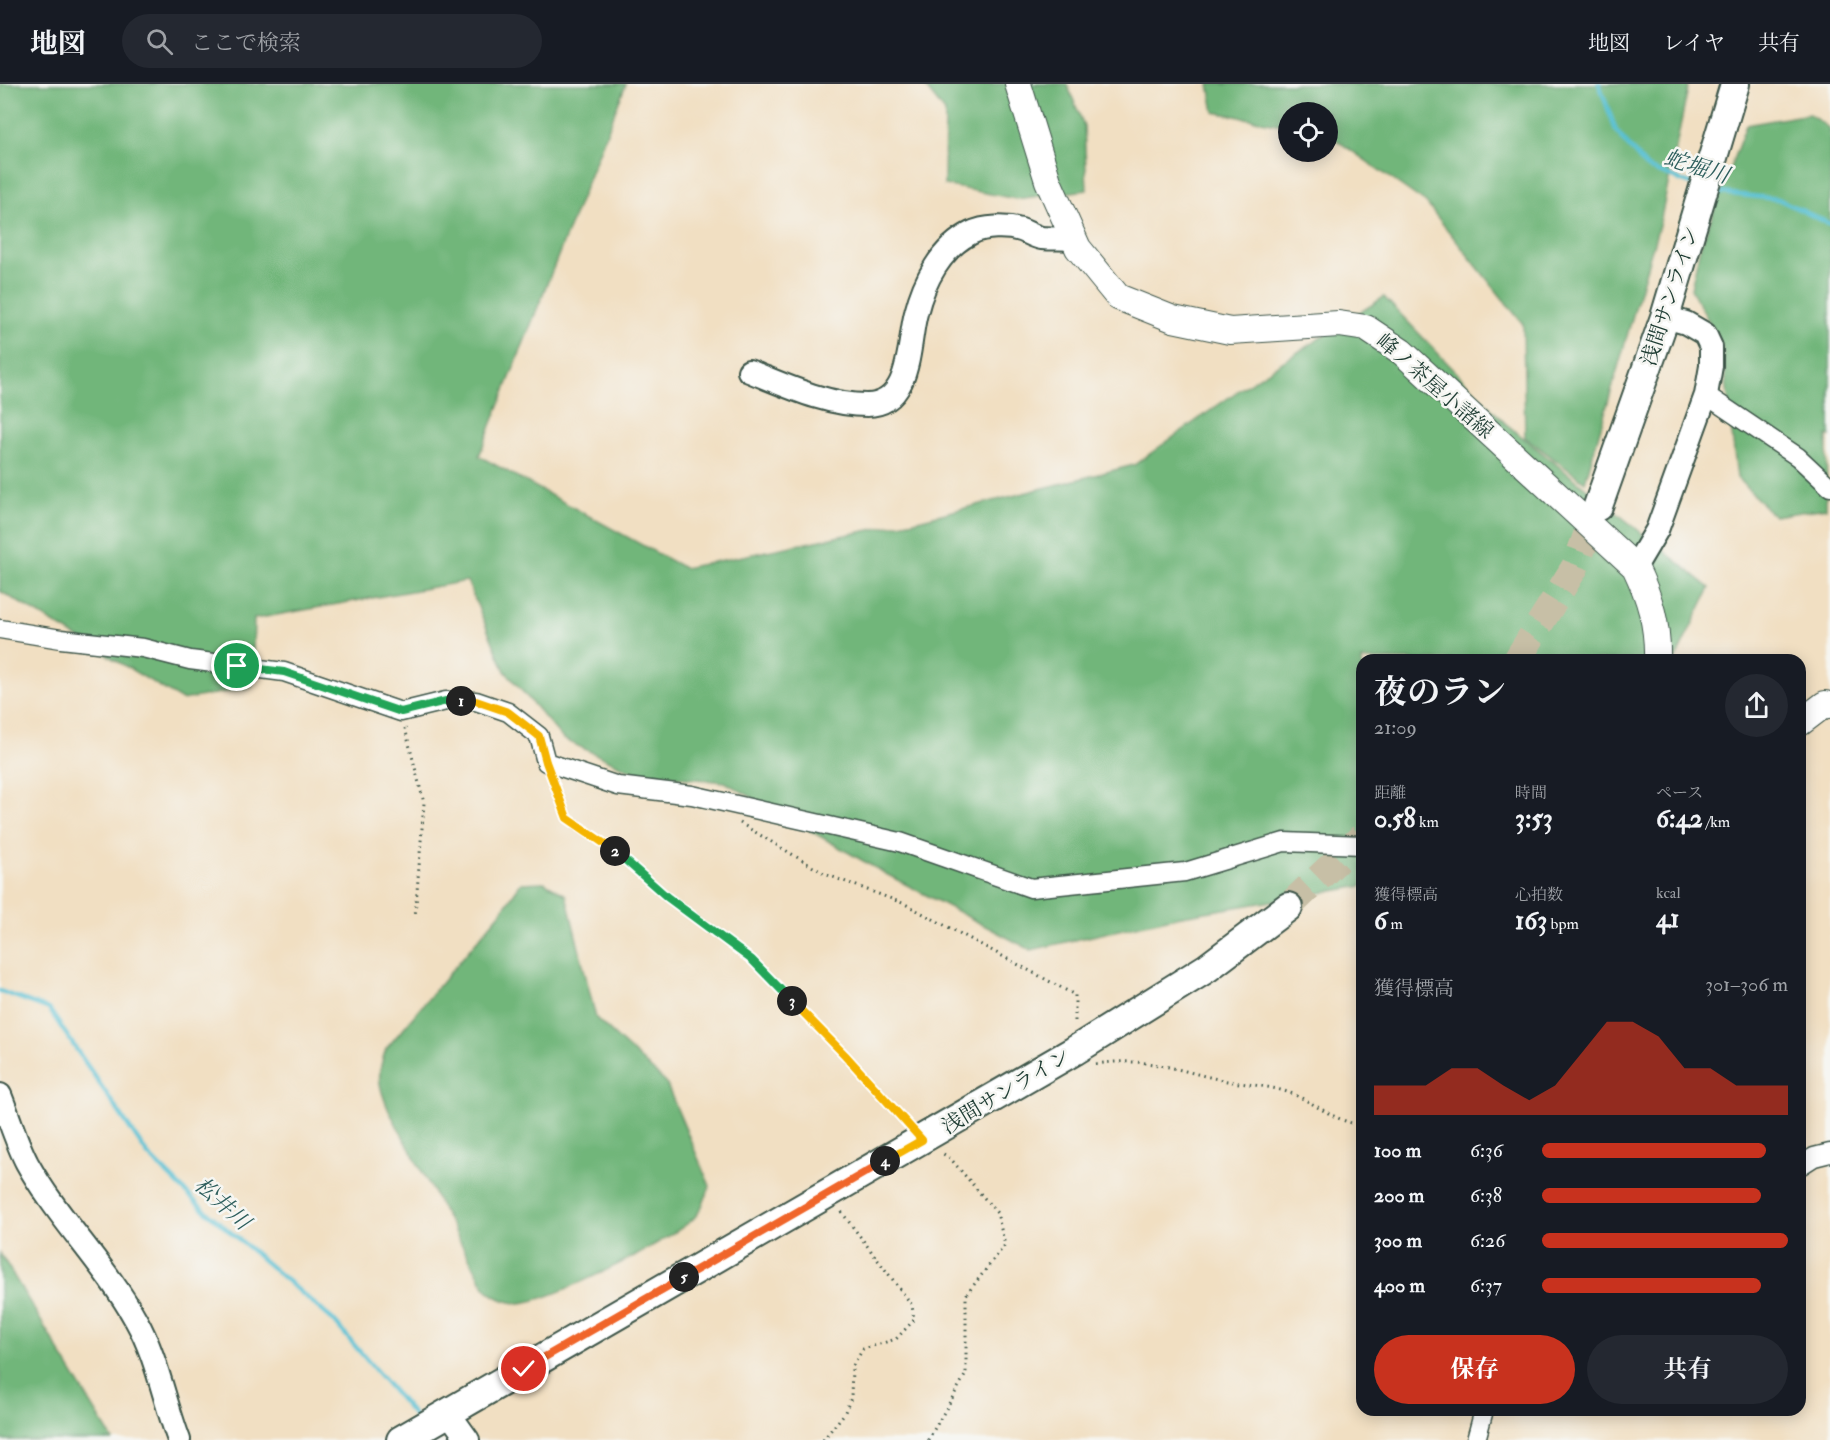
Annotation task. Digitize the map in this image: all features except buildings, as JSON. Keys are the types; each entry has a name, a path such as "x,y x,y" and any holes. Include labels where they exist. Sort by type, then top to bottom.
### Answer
{"main road":[{"name":"峰ノ茶屋小諸線","path":"1018,84 1048,181 1078,248 1118,297 1173,319 1230,331 1339,324 1366,328 1402,352 1635,567 1651,606 1658,634 1657,654"},
{"name":"浅間サンライン","path":"1598,506 1665,317 1734,87"},
{"path":"1806,718 1825,704 1830,705"},
{"name":"浅間サンライン","path":"401,1440 1074,1051 1207,968 1288,907"}],"street":[{"path":"749,371 822,399 846,404 877,403 898,388 909,360 916,313 933,270 945,251 972,232 991,227 1020,230 1040,238 1074,239"},
{"path":"1635,567 1657,530 1706,395 1711,366 1711,347 1705,334 1686,323 1665,317"},
{"path":"1706,395 1797,457 1830,487"},
{"path":"0,629 61,639 143,648 190,660 284,672 401,712 446,701 476,701 508,712 539,736 546,762 618,786 692,795 900,842 1031,888 1185,872 1284,842 1356,845"},
{"path":"0,1095 27,1162 114,1283 138,1322 154,1360 164,1401 179,1440"},
{"path":"1806,1162 1814,1157 1830,1153"},
{"path":"448,1412 468,1440"},
{"path":"1476,1440 1482,1416"}],"path":[{"path":"401,712 424,803 415,917"},
{"path":"546,762 567,818 616,851 667,897 752,960 845,1055 922,1140 950,1158 997,1213 1005,1245 966,1295 966,1374 928,1440"},
{"path":"733,819 825,874 905,904 1075,995 1074,1051 1093,1064 1122,1060 1153,1062 1294,1094 1346,1123 1356,1124"},
{"path":"823,1440 844,1414 851,1398 852,1367 862,1349 896,1339 914,1320 912,1305 828,1194"}],"green space":[{"path":"0,84 626,84 479,456 684,568 914,521 1134,465 1242,388 1384,297 1505,423 1710,588 1678,654 1356,654 1356,887 1176,917 1031,950 886,874 725,782 636,773 563,739 505,671 467,581 254,619 252,687 182,700 0,591"},
{"path":"923,84 1067,84 1084,126 1087,190 1016,199 944,185 945,112"},
{"path":"1209,84 1689,84 1661,218 1585,482 1525,437 1523,324 1426,203 1338,141 1338,102 1278,102 1278,124 1214,112"},
{"path":"1809,114 1830,129 1830,436 1827,435 1826,508 1774,516 1737,478 1722,346 1691,289 1699,251 1746,125"},
{"path":"544,882 566,895 596,1018 666,1083 710,1186 701,1208 693,1219 660,1241 582,1282 535,1300 514,1303 493,1295 486,1289 389,1111 382,1094 380,1074 386,1049 501,912 521,883"},
{"path":"0,1253 113,1440 0,1440"}],"waterway":[{"name":"蛇堀川","path":"1599,84 1616,131 1647,168 1696,186"},
{"name":"蛇堀川","path":"1712,192 1778,199 1830,224"},
{"name":"松井川","path":"0,991 49,1009 148,1155 200,1206 333,1320 417,1419"}],"tunnel":[{"path":"1521,654 1575,567 1598,506"},
{"path":"1288,907 1356,843"}],"route":[{"path":"237,666 284,672 401,712 446,701 476,701 508,712 539,736 567,818 616,851 667,897 752,960 845,1055 922,1140 524,1369"}]}
